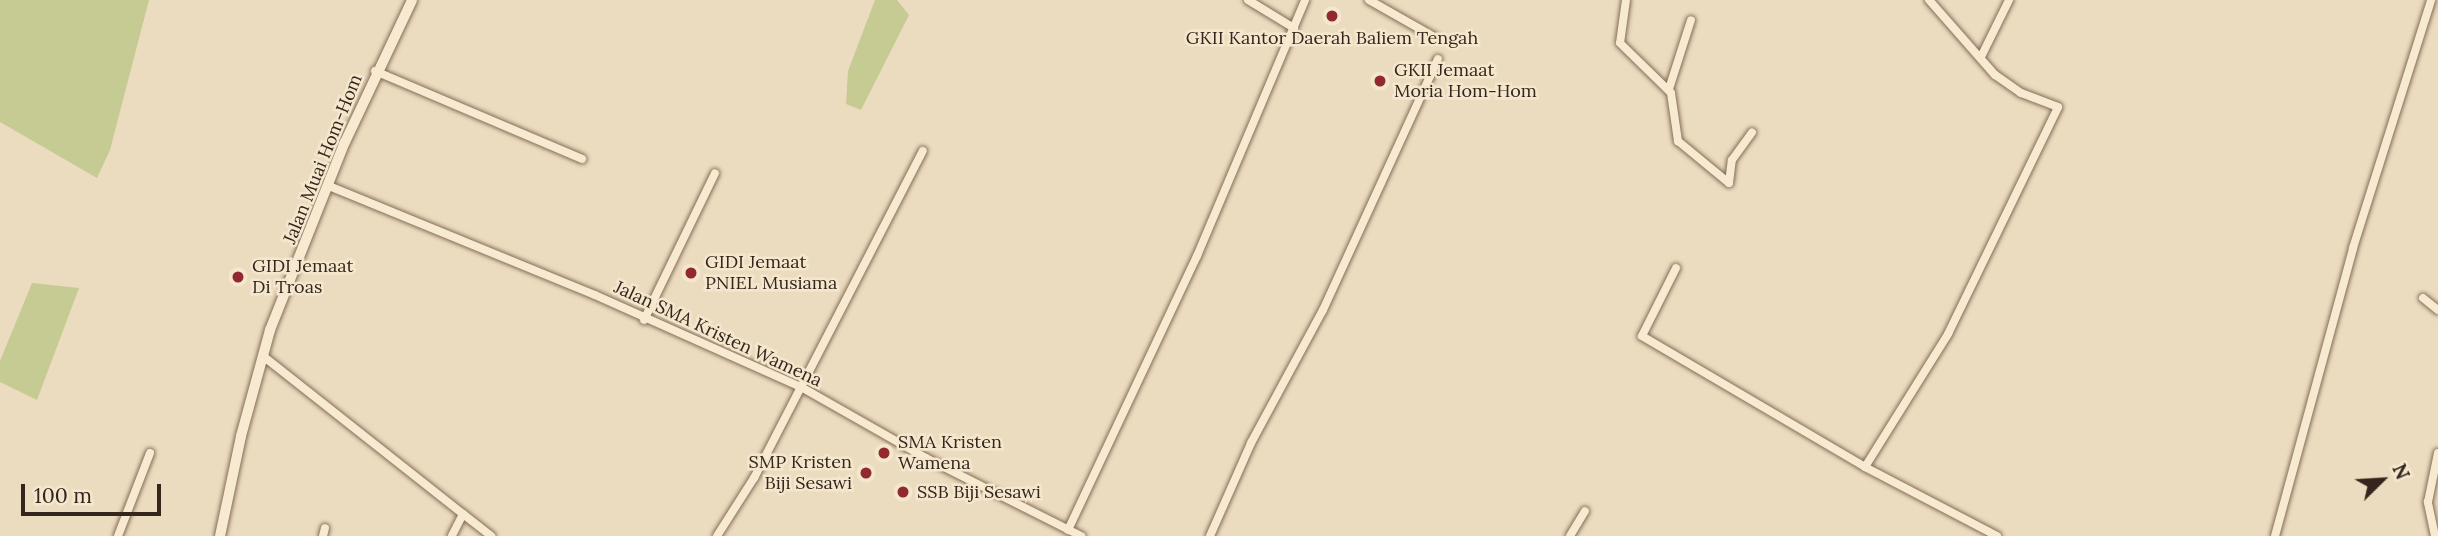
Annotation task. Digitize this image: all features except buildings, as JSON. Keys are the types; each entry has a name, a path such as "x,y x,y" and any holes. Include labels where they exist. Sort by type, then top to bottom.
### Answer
{"street":[{"name":"Jalan Muai Hom-Hom","path":"220,536 263,356 375,71 412,0"},
{"path":"1248,0 1294,28"},
{"path":"1068,530 1197,256 1305,0"},
{"path":"1369,0 1436,38"},
{"path":"1626,0 1620,43 1669,89"},
{"path":"1865,467 1948,334 2058,107 2004,81 1930,0"},
{"path":"1981,57 2009,0"},
{"path":"2275,536 2353,248 2431,0"},
{"path":"1691,20 1669,89 1678,141 1729,183 1732,160 1752,132"},
{"path":"1210,536 1251,443 1323,310 1438,60"},
{"path":"375,71 582,159"},
{"path":"717,536 754,478 923,151"},
{"path":"644,320 715,173"},
{"name":"Jalan SMA Kristen Wamena","path":"329,186 595,295 644,320 801,387 1081,536"},
{"path":"1676,268 1642,336 1865,467 1997,536"},
{"path":"2423,299 2438,310"},
{"path":"263,356 491,536"},
{"path":"118,536 150,453"},
{"path":"2435,536 2428,502 2438,453"},
{"path":"1570,536 1584,510"},
{"path":"452,536 463,514"}],"green space":[{"path":"0,0 149,0 110,150 97,178 0,122"},
{"path":"875,0 897,0 909,15 861,110 846,104 848,71"},
{"path":"32,283 79,288 37,400 0,382 0,361"}],"place":[{"name":"GKII Kantor Daerah Baliem Tengah","path":"1332,16"},
{"name":"GKII Jemaat Moria Hom-Hom","path":"1380,81"},
{"name":"GIDI Jemaat PNIEL Musiama","path":"691,273"},
{"name":"GIDI Jemaat Di Troas","path":"238,277"},
{"name":"SMA Kristen Wamena","path":"884,453"},
{"name":"SMP Kristen Biji Sesawi","path":"866,473"},
{"name":"SSB Biji Sesawi","path":"903,492"}]}
